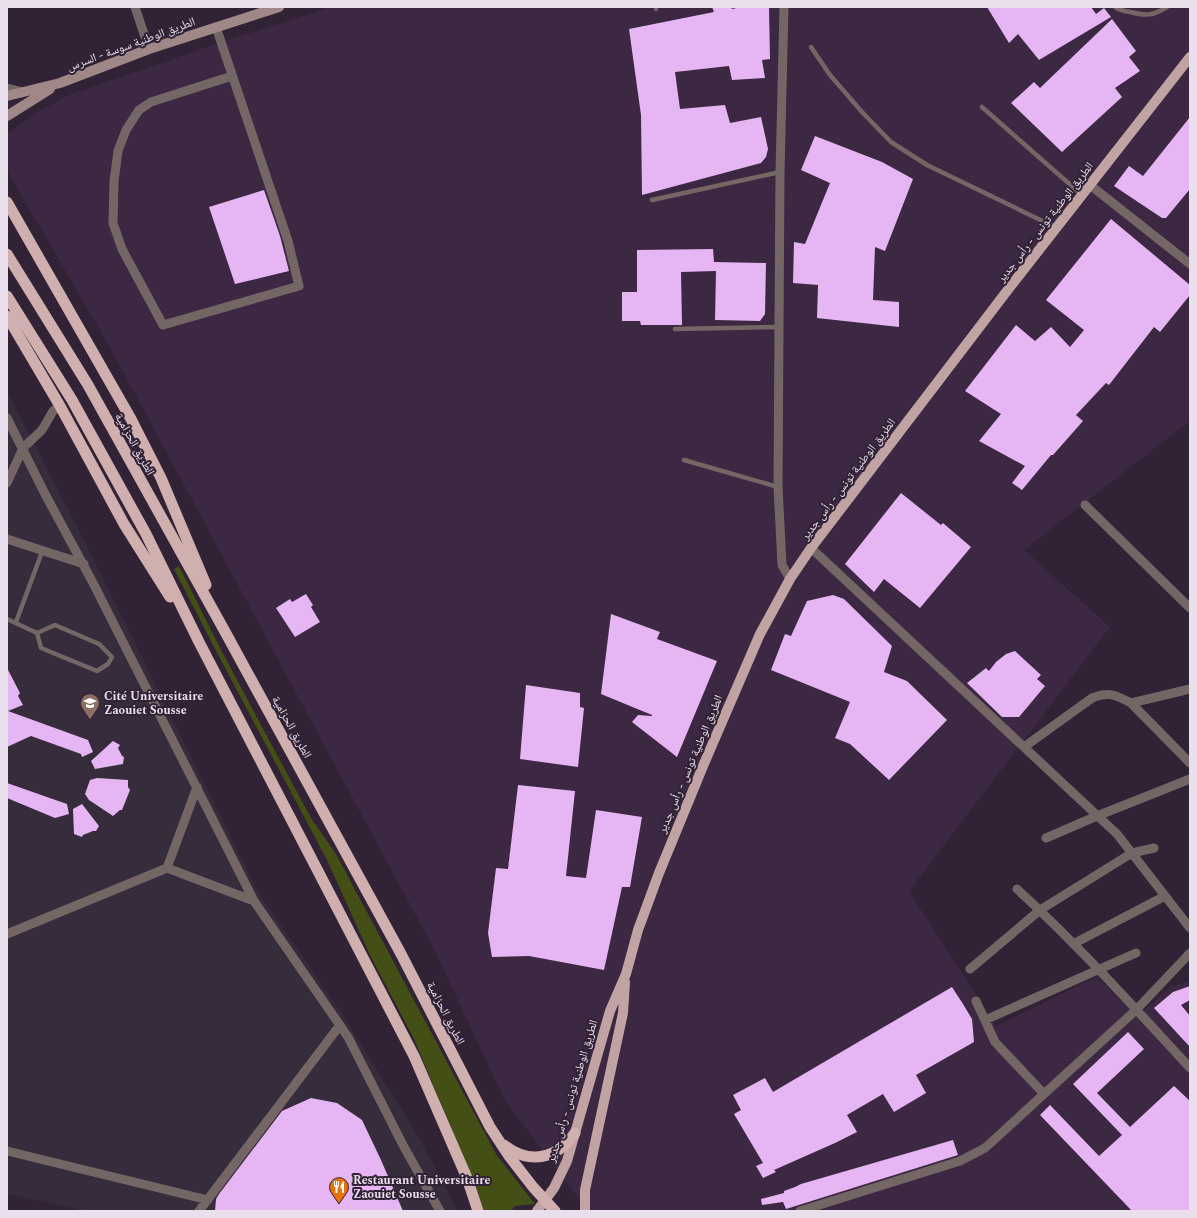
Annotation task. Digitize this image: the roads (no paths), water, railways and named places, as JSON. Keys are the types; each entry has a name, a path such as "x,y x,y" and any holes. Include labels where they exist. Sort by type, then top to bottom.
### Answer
{"highway":[{"path":"7,202 131,419 158,471 223,628"},
{"name":"الطريق الحزامية","path":"7,254 88,385 223,628 400,952 490,1127 509,1156 533,1187 555,1211"},
{"path":"8,297 72,400 146,534 199,642 414,1056 467,1178 478,1211"},
{"path":"7,316 60,406 124,524 199,642"},
{"path":"502,1144 520,1155 531,1157 541,1156 552,1154 561,1149 569,1142 575,1133"}],"main road":[{"name":"الطريق الوطنية سوسة - السرس","path":"7,96 60,83 149,49 279,7"},
{"name":"الطريق الوطنية تونس - رأس جدير","path":"537,1211 554,1188 567,1161 610,1011 626,974 638,930 659,873 760,634 790,579 811,548 1190,56"},
{"name":"الطريق الوطنية سوسة - السرس","path":"7,116 60,83"},
{"name":"الطريق الوطنية تونس - رأس جدير","path":"585,1211 585,1190 623,1013 626,974"}],"street":[{"path":"135,7 149,49"},
{"path":"784,7 780,172 778,487 782,565 790,579"},
{"path":"216,27 288,240 299,286 163,325 122,249 113,223 114,181 118,151 126,130 139,110 151,102 232,76"},
{"path":"7,88 25,92"},
{"path":"1090,185 1190,264"},
{"path":"7,483 23,448 42,430 53,411 60,406"},
{"path":"7,418 45,494 84,564 254,901 340,1025 354,1048 404,1147 440,1211"},
{"path":"1085,505 1190,608"},
{"path":"7,540 84,564"},
{"path":"811,548 1117,834 1190,928"},
{"path":"1131,704 1190,689"},
{"path":"1024,747 1092,698 1102,694 1109,694 1120,697 1131,704 1190,763"},
{"path":"1046,838 1190,779"},
{"path":"167,868 197,787"},
{"path":"970,969 1040,910 1132,853 1154,848"},
{"path":"7,934 167,868 254,901"},
{"path":"1017,889 1040,910 1137,1010 1190,1068"},
{"path":"1073,944 1165,896"},
{"path":"985,1020 1136,953"},
{"path":"800,1211 960,1161 985,1148 1137,1010 1190,953"},
{"path":"976,1001 995,1042 1044,1094"},
{"path":"201,1210 340,1025"},
{"path":"7,1151 208,1200"}],"lane":[{"path":"1115,7 1119,10 1144,16 1158,13 1167,7"},
{"path":"811,47 830,75 862,112 891,142 926,165 1057,228"},
{"path":"982,107 1082,195"},
{"path":"652,200 780,172"},
{"path":"675,329 779,327"},
{"path":"684,460 778,487"},
{"path":"16,622 42,552"},
{"path":"7,618 37,633 41,648 97,671 108,664 112,657 99,644 55,626 37,633"}],"place":[{"name":"Cité Universitaire Zaouiet Sousse","path":"90,720"},
{"name":"Restaurant Universitaire Zaouiet Sousse","path":"339,1204"}]}
